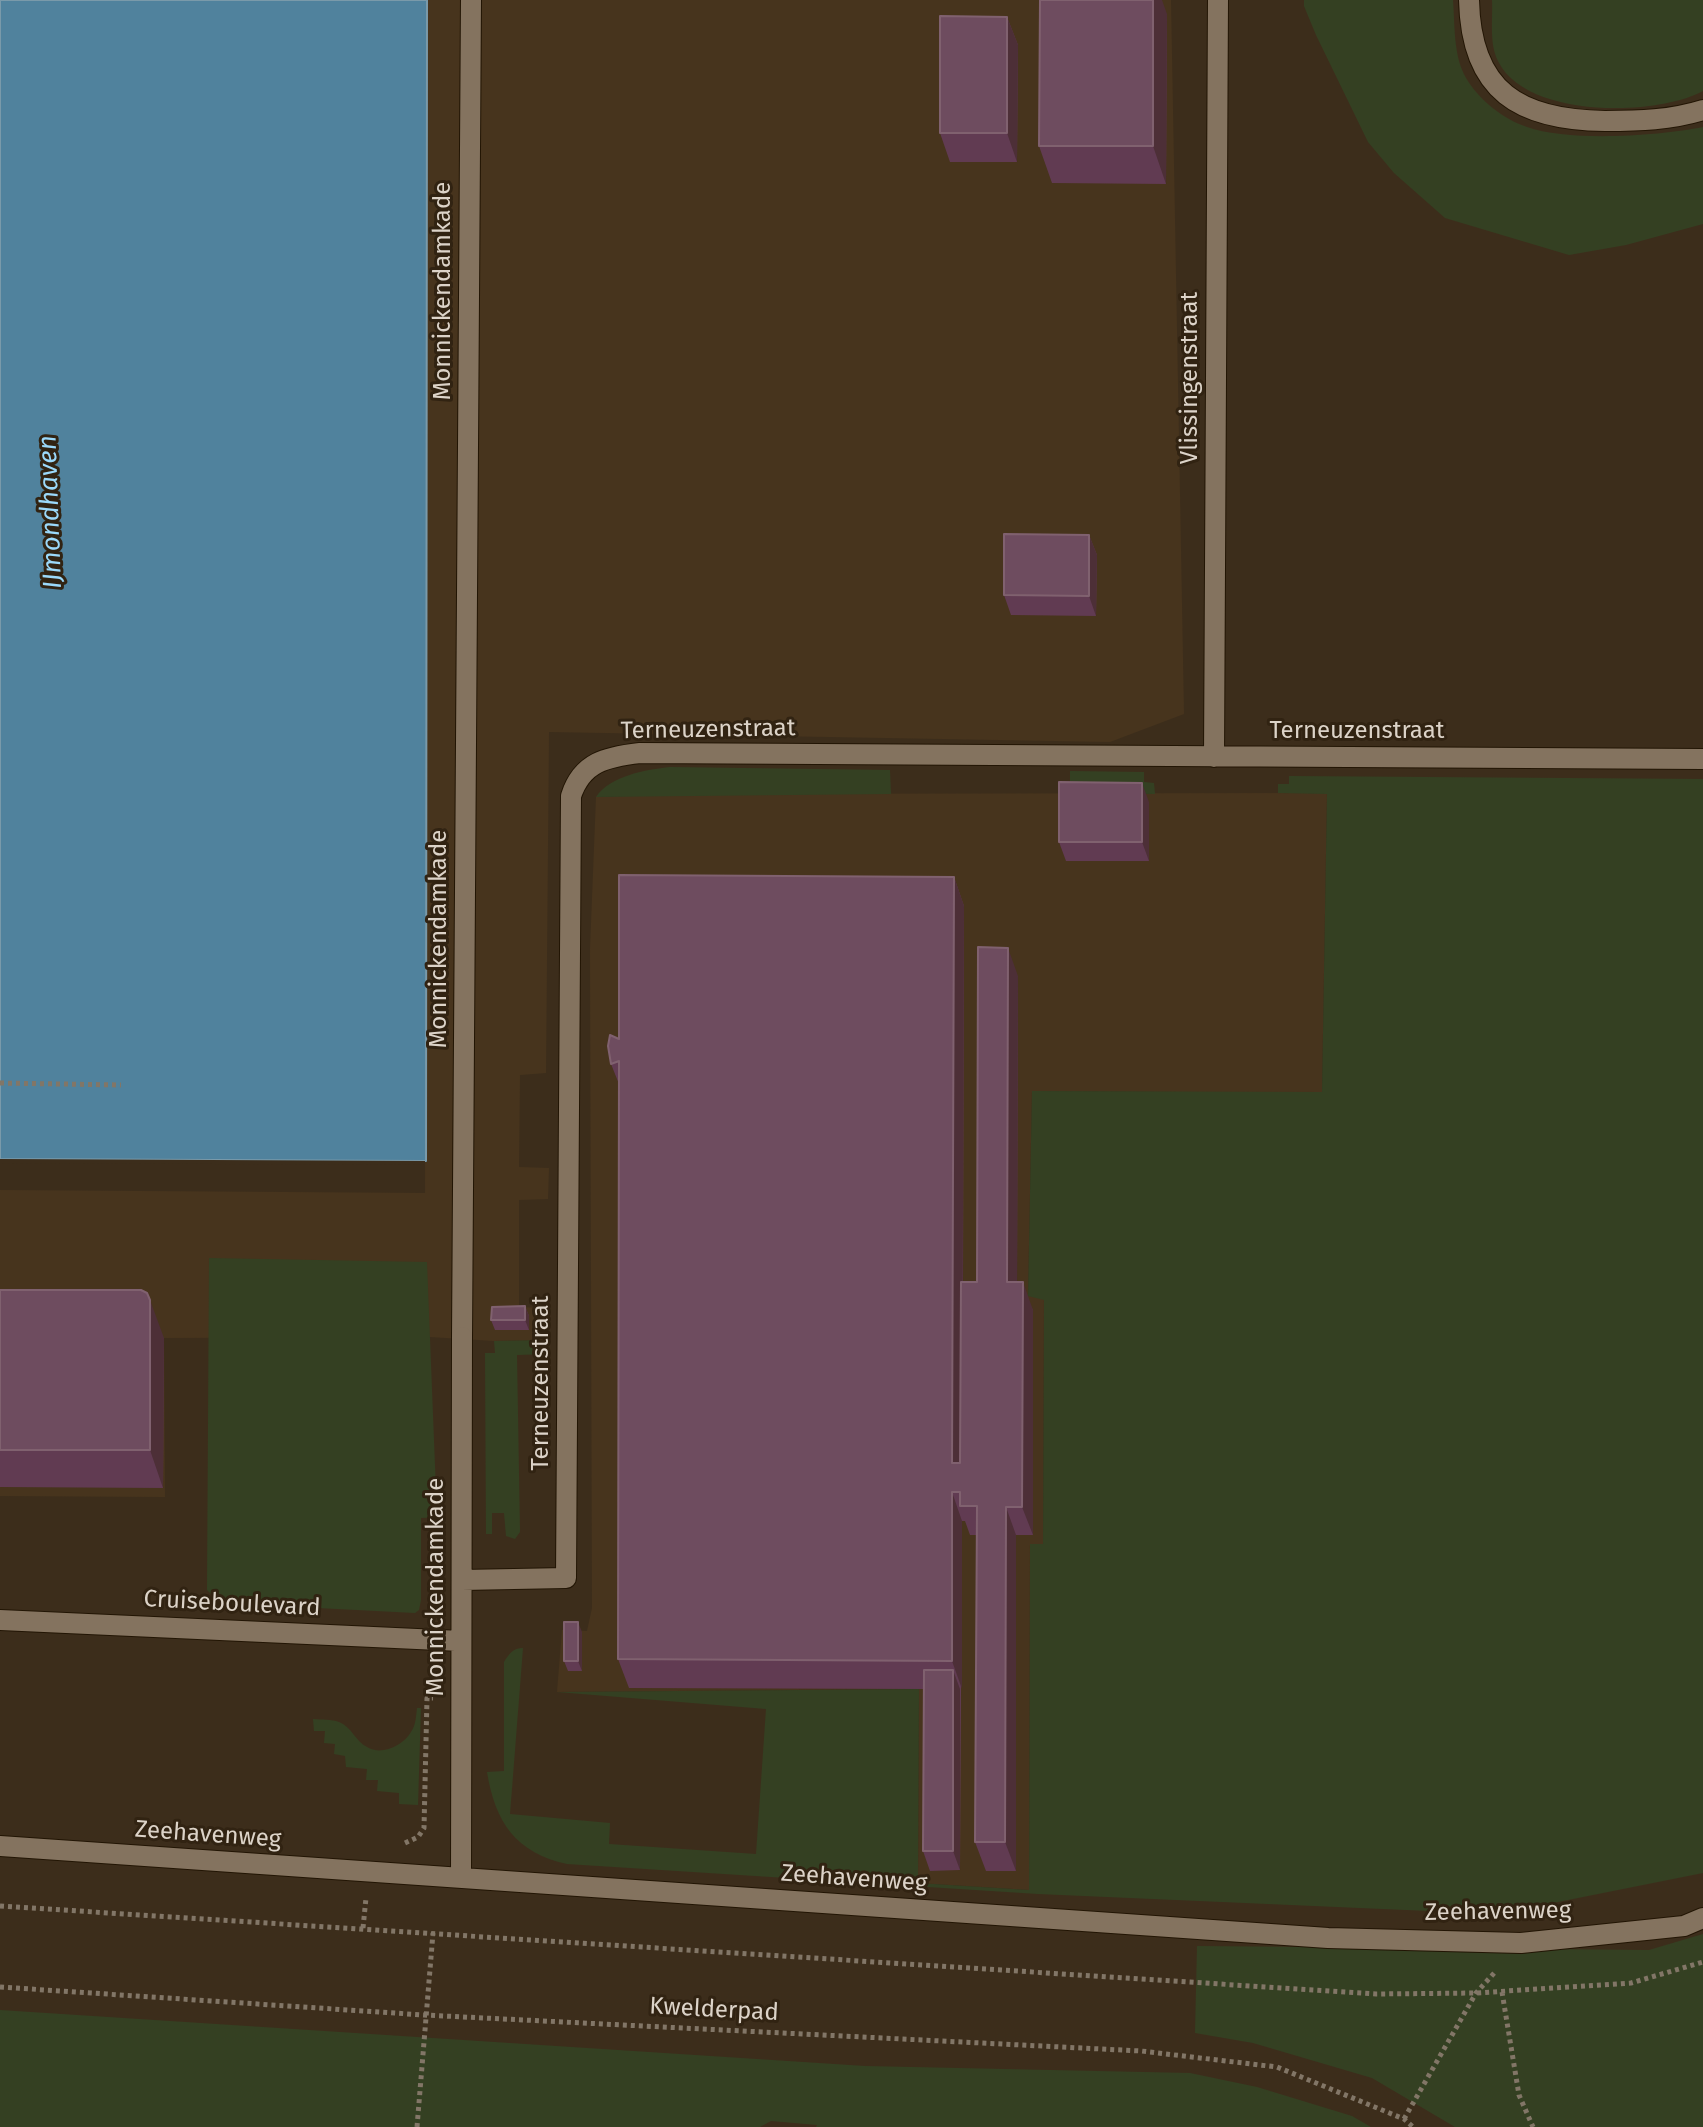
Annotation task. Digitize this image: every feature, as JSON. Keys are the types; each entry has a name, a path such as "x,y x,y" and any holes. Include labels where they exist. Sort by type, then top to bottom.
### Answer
{"street":[{"name":"Monnickendamkade","path":"461,1878 471,0"},
{"name":"Vlissingenstraat","path":"1214,757 1218,0"},
{"path":"1469,0 1471,31 1480,60 1499,89 1521,106 1571,120 1658,120 1703,110"},
{"name":"Terneuzenstraat","path":"462,1580 566,1578 571,796 577,779 590,766 616,756 640,753 1703,759"},
{"name":"Cruiseboulevard","path":"0,1620 461,1641"},
{"name":"Zeehavenweg","path":"0,1846 1328,1938 1521,1943 1684,1926 1703,1918"}],"path":[{"path":"0,1083 121,1085"},
{"path":"395,1842 408,1843 418,1837 424,1828 427,1698 462,1699"},
{"path":"363,1928 367,1872"},
{"path":"0,1906 1376,1994 1502,1992 1631,1983 1703,1962"},
{"path":"417,2127 433,1933"},
{"name":"Kwelderpad","path":"0,1987 424,2015 1141,2051 1277,2067 1404,2119 1413,2127"},
{"path":"1502,1992 1519,2095 1533,2127"},
{"path":"1404,2119 1476,1993"}],"shaded area":[{"path":"427,0 1171,0 1184,714 1110,742 549,732 546,1073 520,1075 519,1167 549,1168 548,1199 519,1200 519,1307 546,1308 546,1340 164,1338 165,1497 0,1496 0,1190 425,1193"},
{"path":"1327,793 1322,1093 1032,1091 1028,1295 1044,1299 1043,1545 1030,1545 1029,1890 918,1883 919,1689 557,1692 562,1630 587,1631 592,1608 590,949 596,797 685,794"}],"green space":[{"path":"1304,0 1453,0 1457,50 1466,78 1492,108 1527,127 1566,135 1614,136 1703,127 1703,224 1626,245 1569,255 1445,218 1394,173 1368,142 1316,35"},
{"path":"1492,0 1703,0 1703,91 1682,100 1624,108 1562,102 1535,93 1513,80 1498,61 1492,39"},
{"path":"670,767 890,770 891,794 596,797 620,779"},
{"path":"1070,771 1144,772 1144,782 1154,783 1155,794 1058,793 1058,782 1070,782"},
{"path":"1289,776 1703,779 1703,1873 1498,1914 1038,1894 567,1864 549,1859 521,1843 502,1820 487,1772 504,1771 504,1662 512,1652 523,1648 510,1814 610,1823 609,1844 756,1854 766,1709 557,1692 919,1689 918,1883 1029,1890 1030,1544 1043,1544 1044,1300 1028,1296 1032,1091 1322,1092 1327,794 1278,793 1278,784 1289,784"},
{"path":"209,1258 427,1262 437,1517 421,1518 421,1600 415,1613 220,1603 207,1590"},
{"path":"546,1308 549,1308 548,1354 517,1355 520,1532 515,1539 506,1536 504,1513 492,1513 492,1534 486,1534 485,1353 495,1353 494,1341 545,1340"},
{"path":"417,1708 421,1708 418,1805 399,1804 399,1793 377,1791 378,1780 366,1780 367,1769 346,1767 345,1756 334,1754 335,1744 324,1743 325,1731 314,1731 313,1719 336,1721 347,1727 367,1747 385,1750 407,1737 414,1726"},
{"path":"1703,1934 1703,2127 1455,2127 1372,2078 1253,2043 1195,2033 1197,1946 1649,1950"},
{"path":"0,2010 865,2066 1190,2073 1257,2087 1352,2116 1371,2127 816,2127 771,2121 760,2127 0,2127"}],"water":[{"name":"IJmondhaven","path":"0,0 427,0 426,1161 0,1159"}],"pier":[{"path":"0,1159 425,1161 425,1165 0,1163"}],"building":[{"path":"1040,0 1153,0 1153,146 1039,146"},
{"path":"940,16 1007,17 1007,133 940,133"},
{"path":"1004,534 1089,535 1089,596 1004,595"},
{"path":"1059,782 1142,783 1142,842 1059,842"},
{"path":"619,875 954,877 952,1463 960,1463 961,1282 977,1282 978,947 1008,948 1007,1282 1023,1282 1022,1507 1006,1507 1005,1842 975,1842 977,1506 960,1506 960,1492 952,1492 952,1661 618,1659 619,1061 611,1064 608,1046 610,1035 619,1039"},
{"path":"0,1290 141,1290 147,1293 150,1300 150,1450 0,1450"},
{"path":"525,1306 525,1320 491,1320 492,1307"},
{"path":"564,1622 578,1622 578,1661 564,1661"},
{"path":"924,1670 953,1670 953,1851 923,1851"}]}
